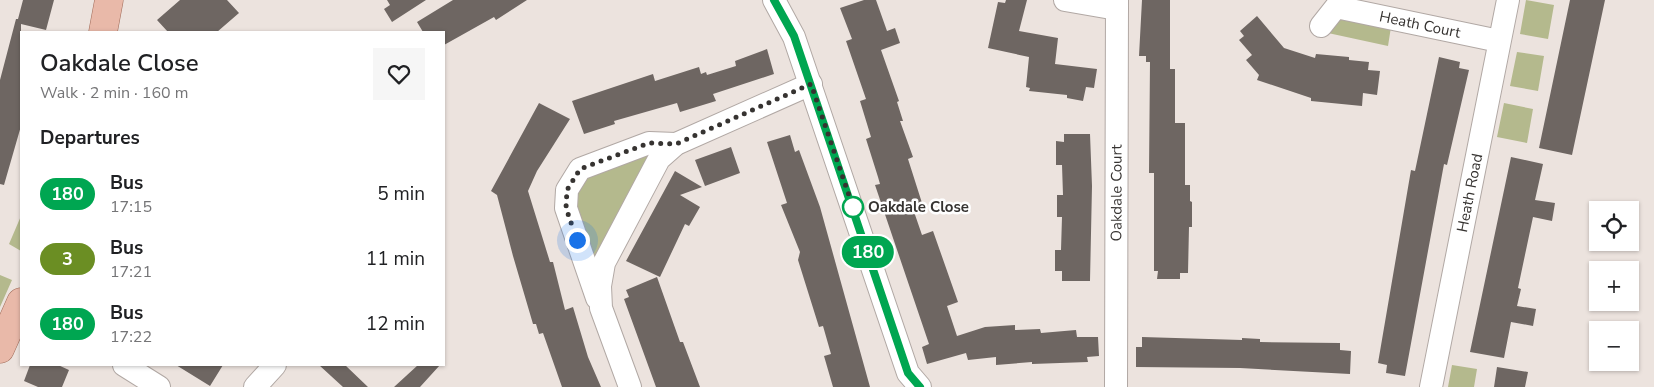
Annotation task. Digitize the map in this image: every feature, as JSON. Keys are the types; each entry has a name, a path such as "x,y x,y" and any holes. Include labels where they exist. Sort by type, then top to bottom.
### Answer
{"main road":[{"path":"103,31 109,0"},
{"path":"0,349 20,304"}],"street":[{"path":"774,0 794,36 908,373 920,387"},
{"path":"1065,0 1117,4"},
{"name":"Heath Road","path":"1431,387 1508,0"},
{"name":"Oakdale Court","path":"1116,387 1117,4"},
{"name":"Heath Court","path":"1321,26 1336,7 1499,41"},
{"path":"601,308 600,286 604,263 659,159 676,144 811,84"},
{"path":"630,387 566,208 567,190 580,169 649,143 676,144"},
{"path":"126,366 159,387"},
{"path":"255,387 275,366"}],"green space":[{"path":"1526,0 1554,5 1548,39 1520,34"},
{"path":"1343,18 1391,27 1388,46 1328,33 1336,21"},
{"path":"1517,52 1544,56 1538,91 1510,86"},
{"path":"1504,103 1533,109 1527,143 1497,137"},
{"path":"654,153 595,259 571,200 586,171"},
{"path":"20,218 20,250 9,244"},
{"path":"0,275 12,280 0,307"},
{"path":"1452,365 1477,369 1474,387 1448,387"}],"building":[{"path":"23,0 54,0 46,30 21,24 20,129 4,185 0,184 0,80 16,19 18,19"},
{"path":"180,0 227,0 239,13 218,31 167,31 157,20"},
{"path":"387,0 426,0 392,22 384,9 390,5"},
{"path":"453,0 527,0 496,20 494,17 445,44 445,31 422,31 417,22"},
{"path":"864,0 876,0 887,31 895,28 900,43 881,50 899,101 897,102 903,121 900,121 913,157 908,159 922,203 912,206 922,235 933,231 958,302 947,306 957,336 985,327 1015,325 1015,330 1040,329 1041,333 1076,330 1077,337 1098,337 1099,356 1087,357 1088,362 1032,364 1032,362 996,365 996,357 968,360 966,353 927,364 922,347 929,344 875,185 880,184 866,139 871,137 860,101 866,99 846,41 852,39 840,8"},
{"path":"1006,0 1027,0 1019,31 1058,38 1055,64 1097,69 1094,88 1086,87 1083,101 1067,98 1067,95 1029,91 1030,88 1026,87 1029,57 988,48 998,2 1005,3"},
{"path":"1142,0 1170,0 1170,69 1175,69 1175,123 1185,123 1185,185 1190,185 1190,201 1192,202 1192,227 1189,227 1188,273 1180,273 1180,279 1157,279 1158,271 1154,271 1154,173 1149,173 1150,62 1146,62 1146,56 1139,56"},
{"path":"1570,0 1605,0 1572,155 1539,148"},
{"path":"1257,16 1284,48 1315,58 1316,54 1349,57 1349,60 1369,62 1368,70 1380,71 1377,95 1363,93 1362,106 1311,101 1311,98 1257,80 1259,75 1246,60 1252,55 1239,40 1244,36 1240,31"},
{"path":"767,49 774,74 713,94 716,101 680,112 677,103 614,121 615,124 584,134 572,101 653,74 655,81 699,67 701,74 706,72 707,75 736,66 735,61"},
{"path":"1439,57 1460,62 1459,68 1469,70 1447,165 1444,164 1405,376 1386,373 1387,365 1378,363 1411,170 1415,171"},
{"path":"539,103 570,119 537,171 528,191 550,262 553,262 565,310 573,307 588,357 601,387 562,387 543,333 539,334 536,324 533,324 497,195 491,191"},
{"path":"1064,134 1090,134 1092,186 1090,281 1062,281 1062,271 1055,271 1055,250 1061,250 1062,217 1057,217 1057,195 1063,195 1062,165 1056,165 1056,141 1064,142"},
{"path":"790,135 795,152 799,150 820,207 870,387 833,387 824,356 831,354 823,326 819,327 798,260 800,252 781,205 787,203 767,142"},
{"path":"731,147 740,173 705,186 695,160"},
{"path":"1511,157 1543,164 1535,200 1555,203 1552,221 1533,217 1518,288 1521,289 1517,306 1536,309 1533,326 1511,322 1504,358 1470,352"},
{"path":"675,171 702,187 680,195 700,207 689,226 685,224 660,277 626,261"},
{"path":"657,277 680,342 683,342 700,387 656,387 624,299 629,297 626,290"},
{"path":"1142,337 1242,340 1242,338 1260,339 1260,342 1340,343 1340,350 1351,351 1350,374 1240,368 1136,367 1136,347 1142,347"},
{"path":"30,366 60,366 69,370 62,387 38,387 24,381"},
{"path":"178,366 222,366 210,386"},
{"path":"320,366 346,366 368,387 343,387"},
{"path":"417,366 439,366 420,387 394,387"},
{"path":"1497,367 1528,372 1525,387 1494,387"}],"bus line":[{"name":"180","path":"774,0 794,36 824,120 908,373 920,387"}],"place":[{"name":"Oakdale Close","path":"853,207"}],"route":[{"path":"577,240 566,208 567,190 580,169 649,143 676,144 811,84 854,210 853,207"}]}
